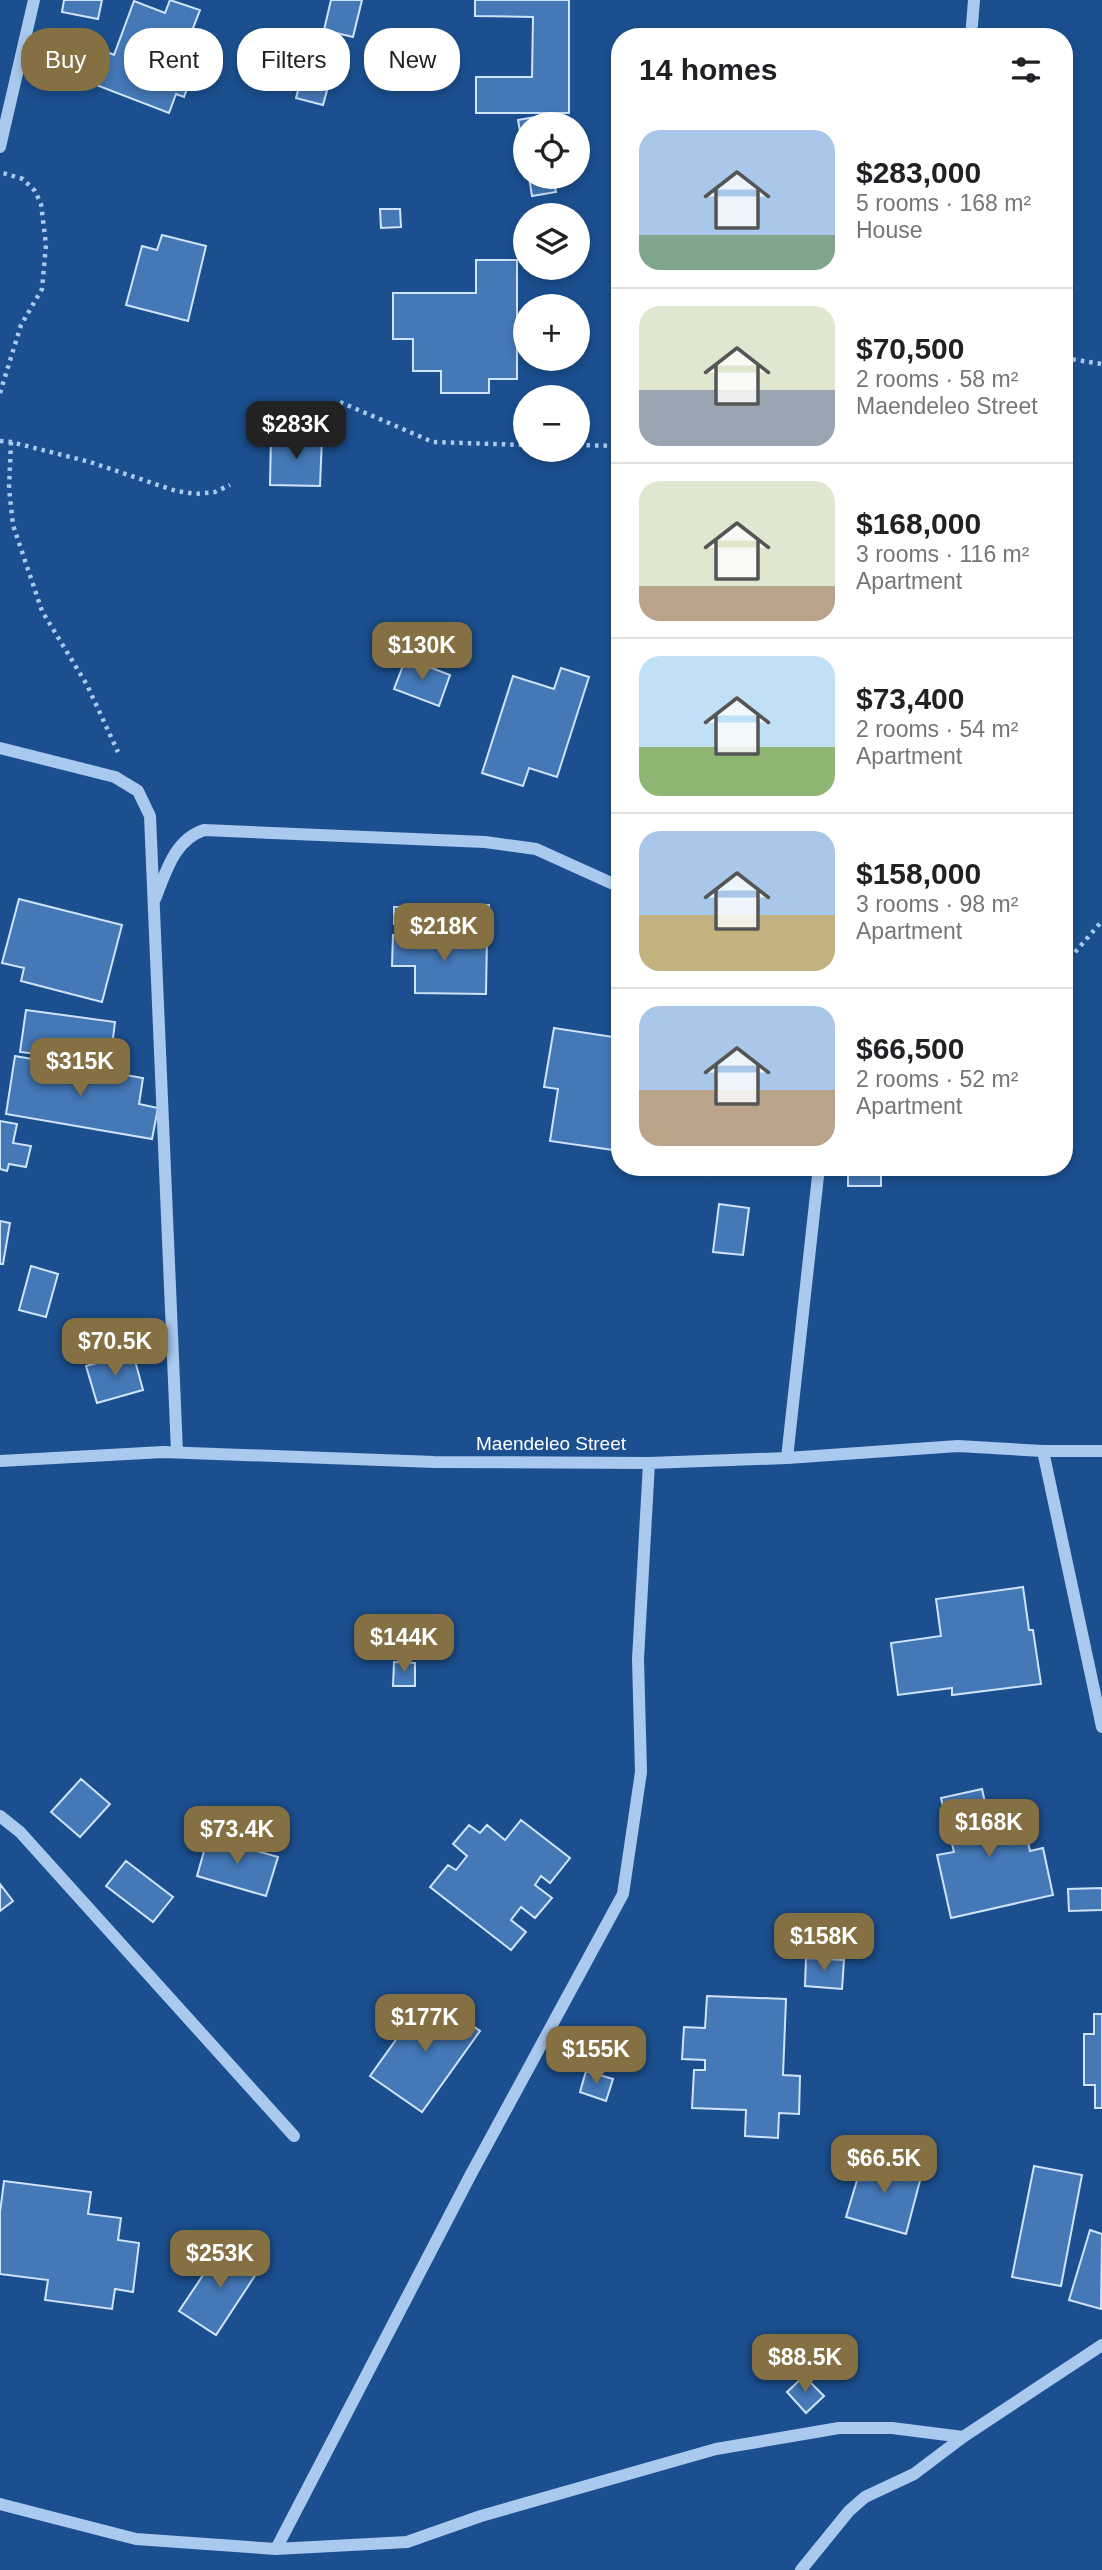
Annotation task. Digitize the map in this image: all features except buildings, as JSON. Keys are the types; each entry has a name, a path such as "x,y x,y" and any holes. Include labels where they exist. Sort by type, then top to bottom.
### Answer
{"street":[{"path":"0,147 34,0"},
{"path":"972,28 974,0"},
{"path":"0,748 115,777 138,792 150,816 177,1452"},
{"path":"153,903 175,853 190,835 205,831 485,842 536,849 611,883"},
{"path":"787,1458 818,1176"},
{"name":"Maendeleo Street","path":"0,1461 177,1452 434,1462 649,1463 787,1458 958,1446 1102,1451"},
{"path":"1043,1451 1102,1727"},
{"path":"276,2549 470,2176 623,1894 641,1772 638,1659 649,1463"},
{"path":"0,1816 20,1832 294,2136"},
{"path":"801,2570 849,2511 865,2497 914,2474 963,2437 1102,2345"},
{"path":"0,2504 136,2539 276,2549 407,2542 494,2512 716,2449 839,2428 892,2428 963,2437"}],"path":[{"path":"0,172 23,179 35,191 41,204 47,245 42,289 21,325 0,393"},
{"path":"1073,360 1102,365"},
{"path":"340,402 433,442 513,445"},
{"path":"0,441 90,462 176,491 196,494 215,492 230,485"},
{"path":"11,442 9,488 13,525 42,611 88,685 108,726 118,752 115,777"},
{"path":"590,445 611,446"},
{"path":"1073,955 1102,921"}]}
